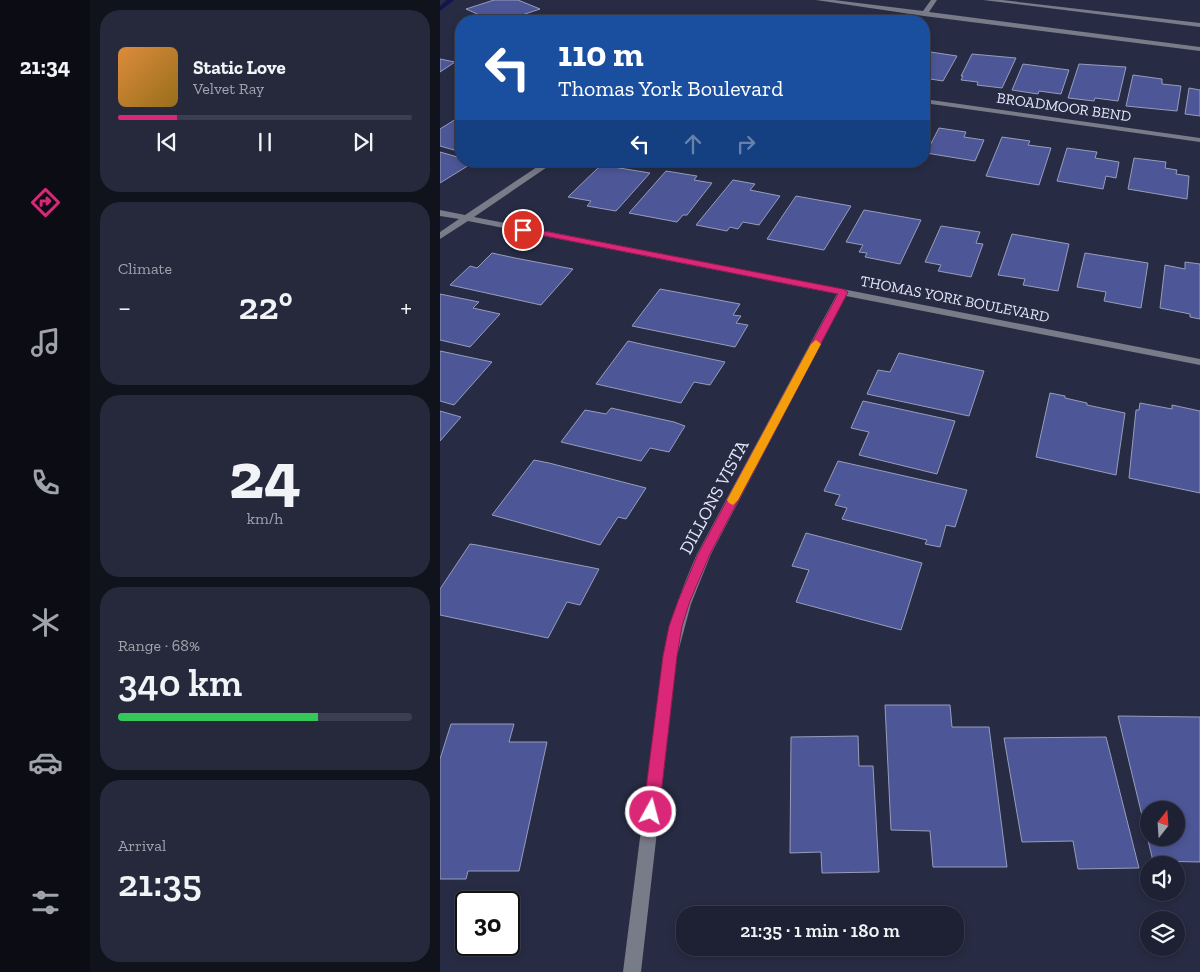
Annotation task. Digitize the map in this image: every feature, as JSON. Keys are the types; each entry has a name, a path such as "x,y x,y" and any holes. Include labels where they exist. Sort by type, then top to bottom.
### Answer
{"street":[{"path":"819,0 1200,49"},
{"path":"864,7 870,0"},
{"path":"924,14 934,0"},
{"path":"986,0 1200,25"},
{"name":"BROADMOOR BEND","path":"930,101 1200,140"},
{"path":"440,236 543,167"},
{"name":"THOMAS YORK BOULEVARD","path":"440,213 1200,362"},
{"name":"DILLONS VISTA","path":"632,972 669,665 676,626 693,578 704,554 843,292"}],"building":[{"path":"494,0 518,0 540,9 522,15 480,15 466,9"},
{"path":"930,52 957,56 943,81 930,79"},
{"path":"972,54 1016,58 1002,88 977,85 978,82 961,80 963,76 961,76"},
{"path":"440,59 455,62 440,72"},
{"path":"1023,64 1069,70 1061,94 1039,91 1038,94 1012,90"},
{"path":"1079,64 1126,67 1118,101 1095,98 1094,101 1068,98"},
{"path":"1133,75 1162,79 1162,84 1181,86 1177,111 1126,106"},
{"path":"1189,88 1200,90 1200,116 1185,114"},
{"path":"455,120 455,150 440,146 440,129"},
{"path":"939,128 966,132 964,137 984,140 975,161 930,154 930,145"},
{"path":"1002,137 1030,141 1028,145 1051,148 1039,185 986,176"},
{"path":"1067,148 1097,152 1095,158 1119,162 1116,178 1106,176 1103,189 1057,181"},
{"path":"440,152 455,156 455,167 466,167 440,183"},
{"path":"1134,158 1166,162 1165,168 1177,170 1176,174 1189,176 1187,199 1128,189"},
{"path":"599,167 613,167 650,173 616,211 587,206 591,201 568,197"},
{"path":"666,171 697,176 694,180 712,183 687,215 683,215 677,222 629,213"},
{"path":"733,180 755,184 750,190 780,196 759,225 743,222 738,229 730,227 727,231 696,225"},
{"path":"796,196 851,206 824,250 767,239"},
{"path":"864,210 921,220 900,264 865,257 867,253 859,252 863,245 846,242"},
{"path":"941,226 980,232 976,243 983,244 971,277 938,271 941,265 925,262"},
{"path":"1012,234 1069,244 1058,291 1023,285 1025,279 998,275"},
{"path":"492,253 573,269 541,305 450,285 470,266 477,268"},
{"path":"1085,253 1148,263 1141,308 1104,301 1106,292 1077,287"},
{"path":"1185,262 1200,264 1200,319 1190,317 1190,314 1160,308 1165,265 1185,269"},
{"path":"660,289 740,304 733,315 741,316 736,323 748,325 735,347 632,326"},
{"path":"440,294 479,302 473,308 500,314 470,347 440,340"},
{"path":"628,341 725,362 710,385 694,382 681,403 596,384"},
{"path":"440,351 492,362 454,405 440,401"},
{"path":"899,353 984,371 969,416 867,394 878,370 890,372"},
{"path":"1050,393 1087,403 1087,405 1125,413 1116,475 1036,457"},
{"path":"863,401 955,421 937,474 859,455 869,432 851,428"},
{"path":"1140,403 1172,409 1172,405 1200,411 1200,493 1129,478 1136,410 1139,410"},
{"path":"611,408 685,426 669,452 650,448 641,461 561,442 585,410 606,414"},
{"path":"440,411 461,417 440,441"},
{"path":"534,460 646,488 626,519 618,517 600,545 492,515"},
{"path":"838,461 967,490 955,527 946,525 940,547 925,544 927,540 842,519 847,508 835,505 840,495 824,491"},
{"path":"806,533 922,563 901,630 796,602 809,570 792,566"},
{"path":"470,544 599,569 580,605 567,602 548,638 440,615 440,589"},
{"path":"885,705 950,705 952,727 989,727 1007,867 933,867 930,831 891,830"},
{"path":"1118,716 1200,717 1200,862 1185,862 1185,856 1152,856 1149,846 1185,846 1185,801 1140,801 1140,807"},
{"path":"451,724 514,724 509,742 547,742 519,871 468,871 466,879 440,879 440,759"},
{"path":"858,736 859,766 873,766 879,872 822,873 821,852 790,853 791,737"},
{"path":"1106,737 1139,868 1078,869 1073,841 1022,842 1004,738"}],"waterway":[{"path":"440,9 451,0"}],"slow traffic":[{"path":"733,500 816,344"}],"route":[{"path":"523,230 843,292 704,554 684,601 676,626 670,656 651,812"}]}
